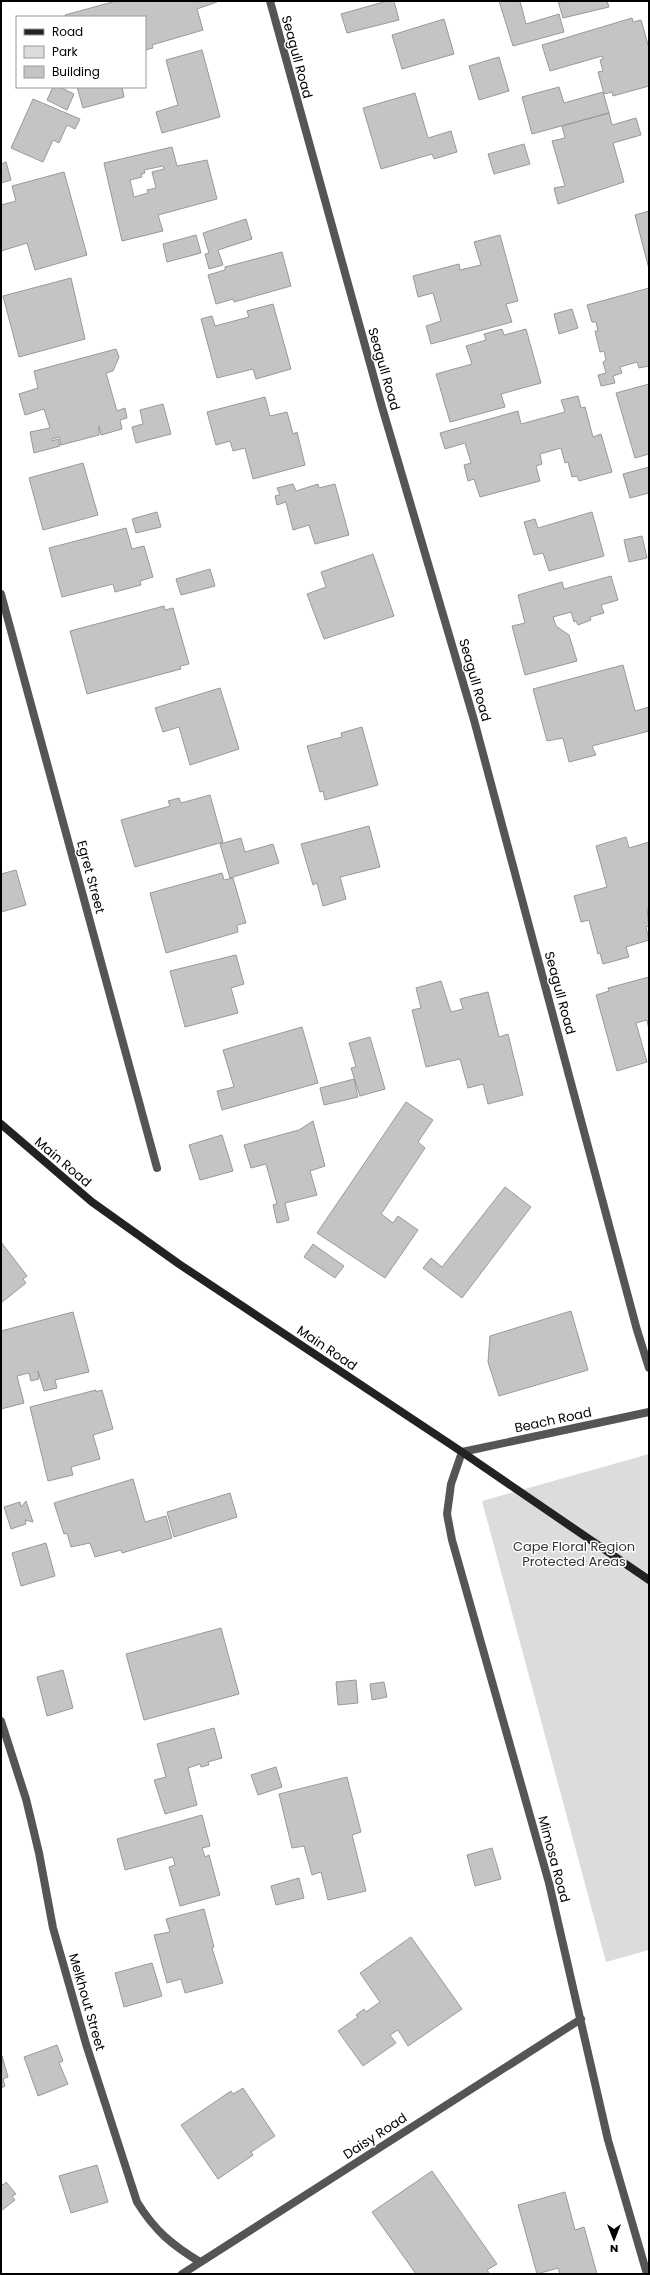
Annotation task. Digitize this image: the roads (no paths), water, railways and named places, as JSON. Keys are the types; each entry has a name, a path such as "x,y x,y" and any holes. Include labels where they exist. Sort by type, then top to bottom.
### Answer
{"main road":[{"name":"Main Road","path":"1,1124 92,1202 179,1264 462,1452 649,1580"}],"street":[{"name":"Seagull Road","path":"270,1 382,407 474,720 637,1330 649,1368"},
{"name":"Egret Street","path":"1,594 157,1168"},
{"name":"Beach Road","path":"462,1452 649,1412"},
{"name":"Mimosa Road","path":"462,1452 451,1484 447,1514 448,1520 549,1883 608,2140 647,2274"},
{"name":"Melkhout Street","path":"1,1721 26,1799 39,1853 53,1928 86,2044 137,2202 149,2222 172,2244 200,2262"},
{"name":"Daisy Road","path":"182,2274 581,2019"}],"park label":[{"name":"Cape Floral Region Protected Areas","path":"574,1554"}]}
